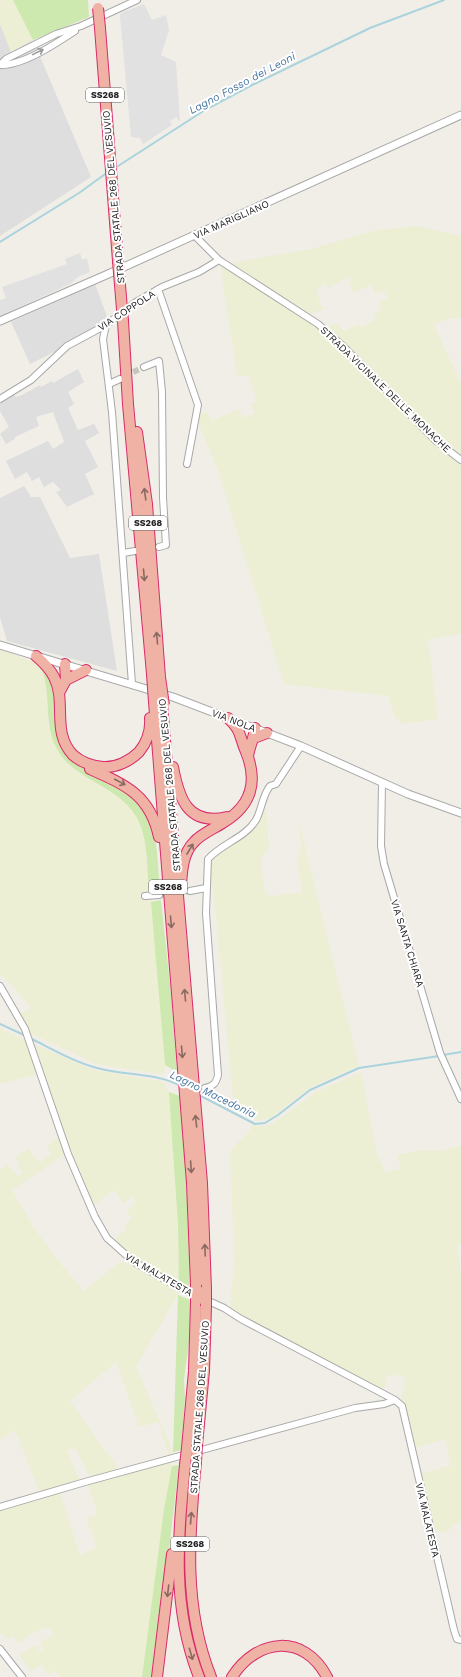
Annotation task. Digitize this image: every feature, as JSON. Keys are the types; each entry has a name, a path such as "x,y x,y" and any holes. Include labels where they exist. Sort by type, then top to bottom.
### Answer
{"highway":[{"name":"STRADA STATALE 268 DEL VESUVIO","path":"98,4 127,370 128,404 148,630 157,703 183,970 187,1074"},
{"name":"STRADA STATALE 268 DEL VESUVIO","path":"127,370 147,504 153,675"},
{"name":"SS268","path":"36,656 45,664 54,677 59,693 60,730 64,742 74,755 89,768 128,787 143,800 150,810 156,823 170,901"},
{"path":"54,677 57,669 64,664 66,680 86,670"},
{"name":"SS268","path":"59,693 66,680"},
{"name":"STRADA STATALE 268 DEL VESUVIO","path":"157,703 170,901 187,1074 202,1190 206,1289 204,1371 189,1562 192,1604 196,1626 211,1677"},
{"name":"SS268","path":"86,764 106,767 120,764 135,756 144,744 149,733 150,722 157,703"},
{"name":"SS268","path":"157,703 178,792 183,802 189,810 202,818 213,820 233,816"},
{"name":"SS268","path":"183,970 181,884 186,853 193,842 233,816 245,804 251,791 252,782 248,757 237,726 228,718"},
{"name":"SS268","path":"248,757 249,745 253,731"},
{"path":"241,739 253,731 267,733"},
{"name":"STRADA STATALE 268 DEL VESUVIO","path":"190,1101 196,1285 195,1353 181,1511 178,1584 184,1630 198,1677"},
{"path":"157,1677 173,1551 181,1511"},
{"path":"196,1626 216,1677"},
{"path":"232,1677 240,1665 252,1654 268,1647 280,1646 302,1650 321,1666 327,1677"}],"street":[{"path":"1,65 6,59 56,34 81,26 136,0"},
{"name":"VIA MARIGLIANO","path":"0,321 194,236 461,115"},
{"name":"STRADA VICINALE DELLE MONACHE","path":"194,236 219,260 318,324 343,346 435,440 461,460"},
{"name":"VIA COPPOLA","path":"0,399 31,380 67,346 106,325 136,302 158,289 199,272 219,260"},
{"path":"158,289 198,405 188,464"},
{"path":"106,325 104,339 123,553 132,684"},
{"path":"144,367 159,361 162,392 163,498 166,545 159,547"},
{"path":"109,384 120,379"},
{"path":"123,553 135,551"},
{"name":"VIA NOLA","path":"0,645 174,697 228,718 253,731"},
{"name":"VIA NOLA","path":"267,733 301,746 425,801 461,813"},
{"path":"205,1088 212,1087 216,1082 218,1075 206,888 208,859 213,853 248,829 256,820 266,791 270,786 276,784 301,746"},
{"name":"VIA SANTA CHIARA","path":"382,783 381,846 384,864 440,1053 461,1098"},
{"path":"190,891 206,888"},
{"path":"146,896 159,894"},
{"name":"VIA MALATESTA","path":"0,986 25,1029 68,1154 95,1217 107,1238 128,1258 172,1283 224,1308 241,1319 395,1400 402,1406 452,1623 457,1639 461,1640"},
{"path":"0,1507 85,1482 348,1410 395,1400"},
{"path":"0,1648 22,1677"}],"shaded area":[{"path":"144,4 152,20 166,15 169,30 161,55 176,62 180,120 179,121 176,117 170,121 172,125 143,144 140,138 131,137 120,16 121,13"},
{"path":"0,24 11,51 33,40 91,177 0,236"},
{"path":"80,253 82,260 87,258 90,272 78,277 70,284 0,316 0,300 6,298 2,287 67,264 65,259"},
{"path":"95,284 111,327 77,343 58,357 54,352 30,364 11,322"},
{"path":"78,369 84,382 68,392 74,404 68,408 78,430 94,424 99,433 85,441 98,467 85,474 94,494 67,507 56,492 61,490 53,482 44,487 39,477 32,481 27,472 15,479 6,461 48,441 53,449 64,442 53,412 36,417 39,426 15,437 15,439 6,444 0,434 9,427 0,411 0,401 13,394 16,397 40,385 41,387 52,381 53,383"},
{"path":"24,486 31,497 40,497 70,558 99,554 117,671 7,641 0,617 0,498"}],"green space":[{"path":"0,0 13,0 33,40 11,52 0,24"},
{"path":"13,0 88,0 89,17 33,40"},
{"path":"417,226 461,236 461,318 447,319 434,325 461,384 461,458 447,448 327,329 335,323 344,331 359,324 361,327 376,320 373,314 381,310 378,303 387,298 384,291 375,294 371,285 353,293 348,277 328,288 326,283 317,289 319,299 324,309 309,314 289,300 232,266 236,262 310,249 377,230"},
{"path":"220,264 324,331 461,462 461,634 428,639 438,719 402,724 395,717 388,696 284,684 218,471 199,425 200,414 207,412 211,421 239,409 243,418 255,413 251,404 257,401 248,376 237,376"},
{"path":"0,650 35,662 40,666 46,680 48,724 62,756 74,770 123,800 134,812 139,823 144,839 154,924 165,1065 164,1075 96,1064 30,1033 21,1013 31,1009 18,992 0,974"},
{"path":"42,665 52,684 56,728 65,752 79,765 125,789 137,800 146,812 152,825 155,839 160,890 149,891 147,856 144,839 139,822 132,810 111,792 76,770 65,760 57,749 52,738 48,717 46,686 40,666"},
{"path":"266,807 269,847 261,859 265,893 270,896 302,892 297,859 301,848 299,821 359,1066 311,1087 272,1117 263,1120 254,1119 234,1109 213,886 209,885 210,865 213,856 249,833 261,819"},
{"path":"161,900 171,993 177,1072 165,1065 151,902"},
{"path":"0,1028 27,1041 38,1074 0,1084"},
{"path":"35,1045 94,1070 165,1082 165,1087 169,1092 172,1123 178,1225 179,1284 129,1256 113,1241 126,1229 124,1227 132,1218 126,1211 136,1203 132,1197 123,1204 114,1190 92,1206 68,1149"},
{"path":"361,1072 377,1154 386,1173 401,1169 397,1156 401,1154 424,1150 441,1151 461,1145 461,1244 457,1245 461,1271 461,1520 445,1533 432,1530 429,1517 433,1515 433,1513 428,1513 420,1474 451,1465 445,1439 415,1448 401,1398 405,1383 403,1375 395,1376 393,1374 385,1378 387,1382 383,1390 233,1312 230,1307 234,1260 230,1153 234,1146 248,1133 252,1125 263,1126 273,1124 316,1092"},
{"path":"169,1092 180,1096 187,1196 190,1290 179,1284 178,1225"},
{"path":"59,1137 65,1154 12,1190 33,1226 56,1258 84,1291 121,1261 123,1264 128,1261 178,1289 178,1295 136,1366 173,1452 169,1456 158,1422 139,1427 116,1362 70,1401 120,1471 91,1478 75,1448 67,1451 80,1481 40,1493 15,1430 0,1440 0,1170 7,1165 18,1176 23,1173 17,1164 19,1162 15,1158 28,1148 39,1162 51,1155 47,1145"},
{"path":"178,1295 190,1300 189,1341 184,1380 185,1399 181,1450 173,1452"},
{"path":"169,1462 172,1466 164,1509 142,1677 60,1677 55,1670 48,1675 42,1665 31,1671 19,1655 36,1645 40,1652 44,1650 40,1642 54,1635 49,1627 37,1631 18,1643 13,1636 5,1640 3,1633 0,1634 0,1509 60,1493 80,1555 97,1547 86,1518 98,1514 87,1484"},
{"path":"179,1465 154,1677 142,1677 164,1509 172,1466"}],"waterway":[{"name":"Lagno Fosso dei Leoni","path":"115,168 205,110 252,85 370,28 444,0"},
{"name":"Lagno Fosso dei Leoni","path":"0,242 79,193 108,172"},
{"name":"Lagno Macedonia","path":"0,1024 26,1036"},
{"name":"Lagno Macedonia","path":"30,1038 63,1055 88,1065 108,1070 161,1078 181,1086"},
{"name":"Lagno Macedonia","path":"443,1055 461,1052"},
{"name":"Lagno Macedonia","path":"199,1095 255,1124 265,1123 278,1115 310,1090 359,1068 439,1056"}],"tunnel":[{"path":"125,376 144,367"},
{"path":"159,895 190,891"}]}
